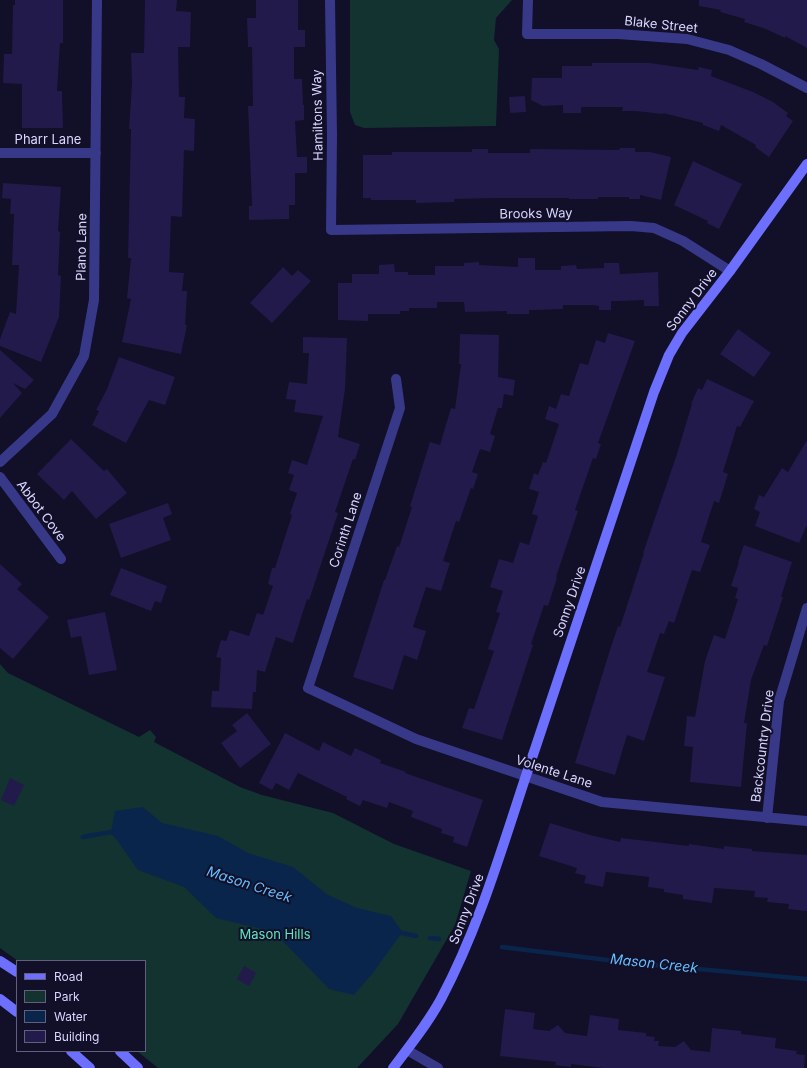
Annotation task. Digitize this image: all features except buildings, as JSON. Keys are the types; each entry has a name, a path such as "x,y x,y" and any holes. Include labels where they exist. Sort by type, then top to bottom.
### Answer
{"street":[{"name":"Plano Lane","path":"0,462 52,414 84,356 94,300 97,0"},
{"name":"Hamiltons Way","path":"330,0 332,135 331,230"},
{"name":"Blake Street","path":"528,0 527,34 618,34 687,39 729,50 761,64 807,88"},
{"name":"Pharr Lane","path":"0,153 96,153"},
{"name":"Sonny Drive","path":"393,1068 407,1050 440,1000 463,955 491,885 525,777 654,392 669,355 682,333 730,271 807,164"},
{"name":"Brooks Way","path":"331,230 631,226 654,228 683,241 730,271"},
{"name":"Corinth Lane","path":"308,688 400,408 396,379"},
{"name":"Abbot Cove","path":"0,477 61,559"},
{"name":"Backcountry Drive","path":"767,818 779,701 807,608"},
{"name":"Volente Lane","path":"308,688 416,739 602,802 807,821"},
{"path":"0,961 16,971"},
{"path":"0,999 16,1011"},
{"path":"407,1050 438,1068"},
{"path":"72,1052 90,1068"},
{"path":"121,1052 138,1068"}],"green space":[{"path":"350,0 512,0 496,18 494,40 499,49 496,126 364,128 355,125 350,112"},
{"name":"Mason Hills","path":"0,664 8,673 139,737 150,730 156,737 154,742 240,787 262,795 333,813 394,844 471,871 455,925 398,1024 357,1068 158,1068 138,1052 146,1052 146,960 17,960 0,948"}],"water":[{"path":"143,807 162,823 218,836 248,853 293,867 328,895 357,908 391,916 401,930 401,934 372,974 354,995 329,989 274,932 216,918 184,887 138,870 111,832 115,811"}],"waterway":[{"name":"Mason Creek","path":"83,837 111,832 116,835"},
{"name":"Mason Creek","path":"397,932 416,936"},
{"name":"Mason Creek","path":"430,938 439,939"},
{"name":"Mason Creek","path":"502,947 632,963 807,979"}]}
